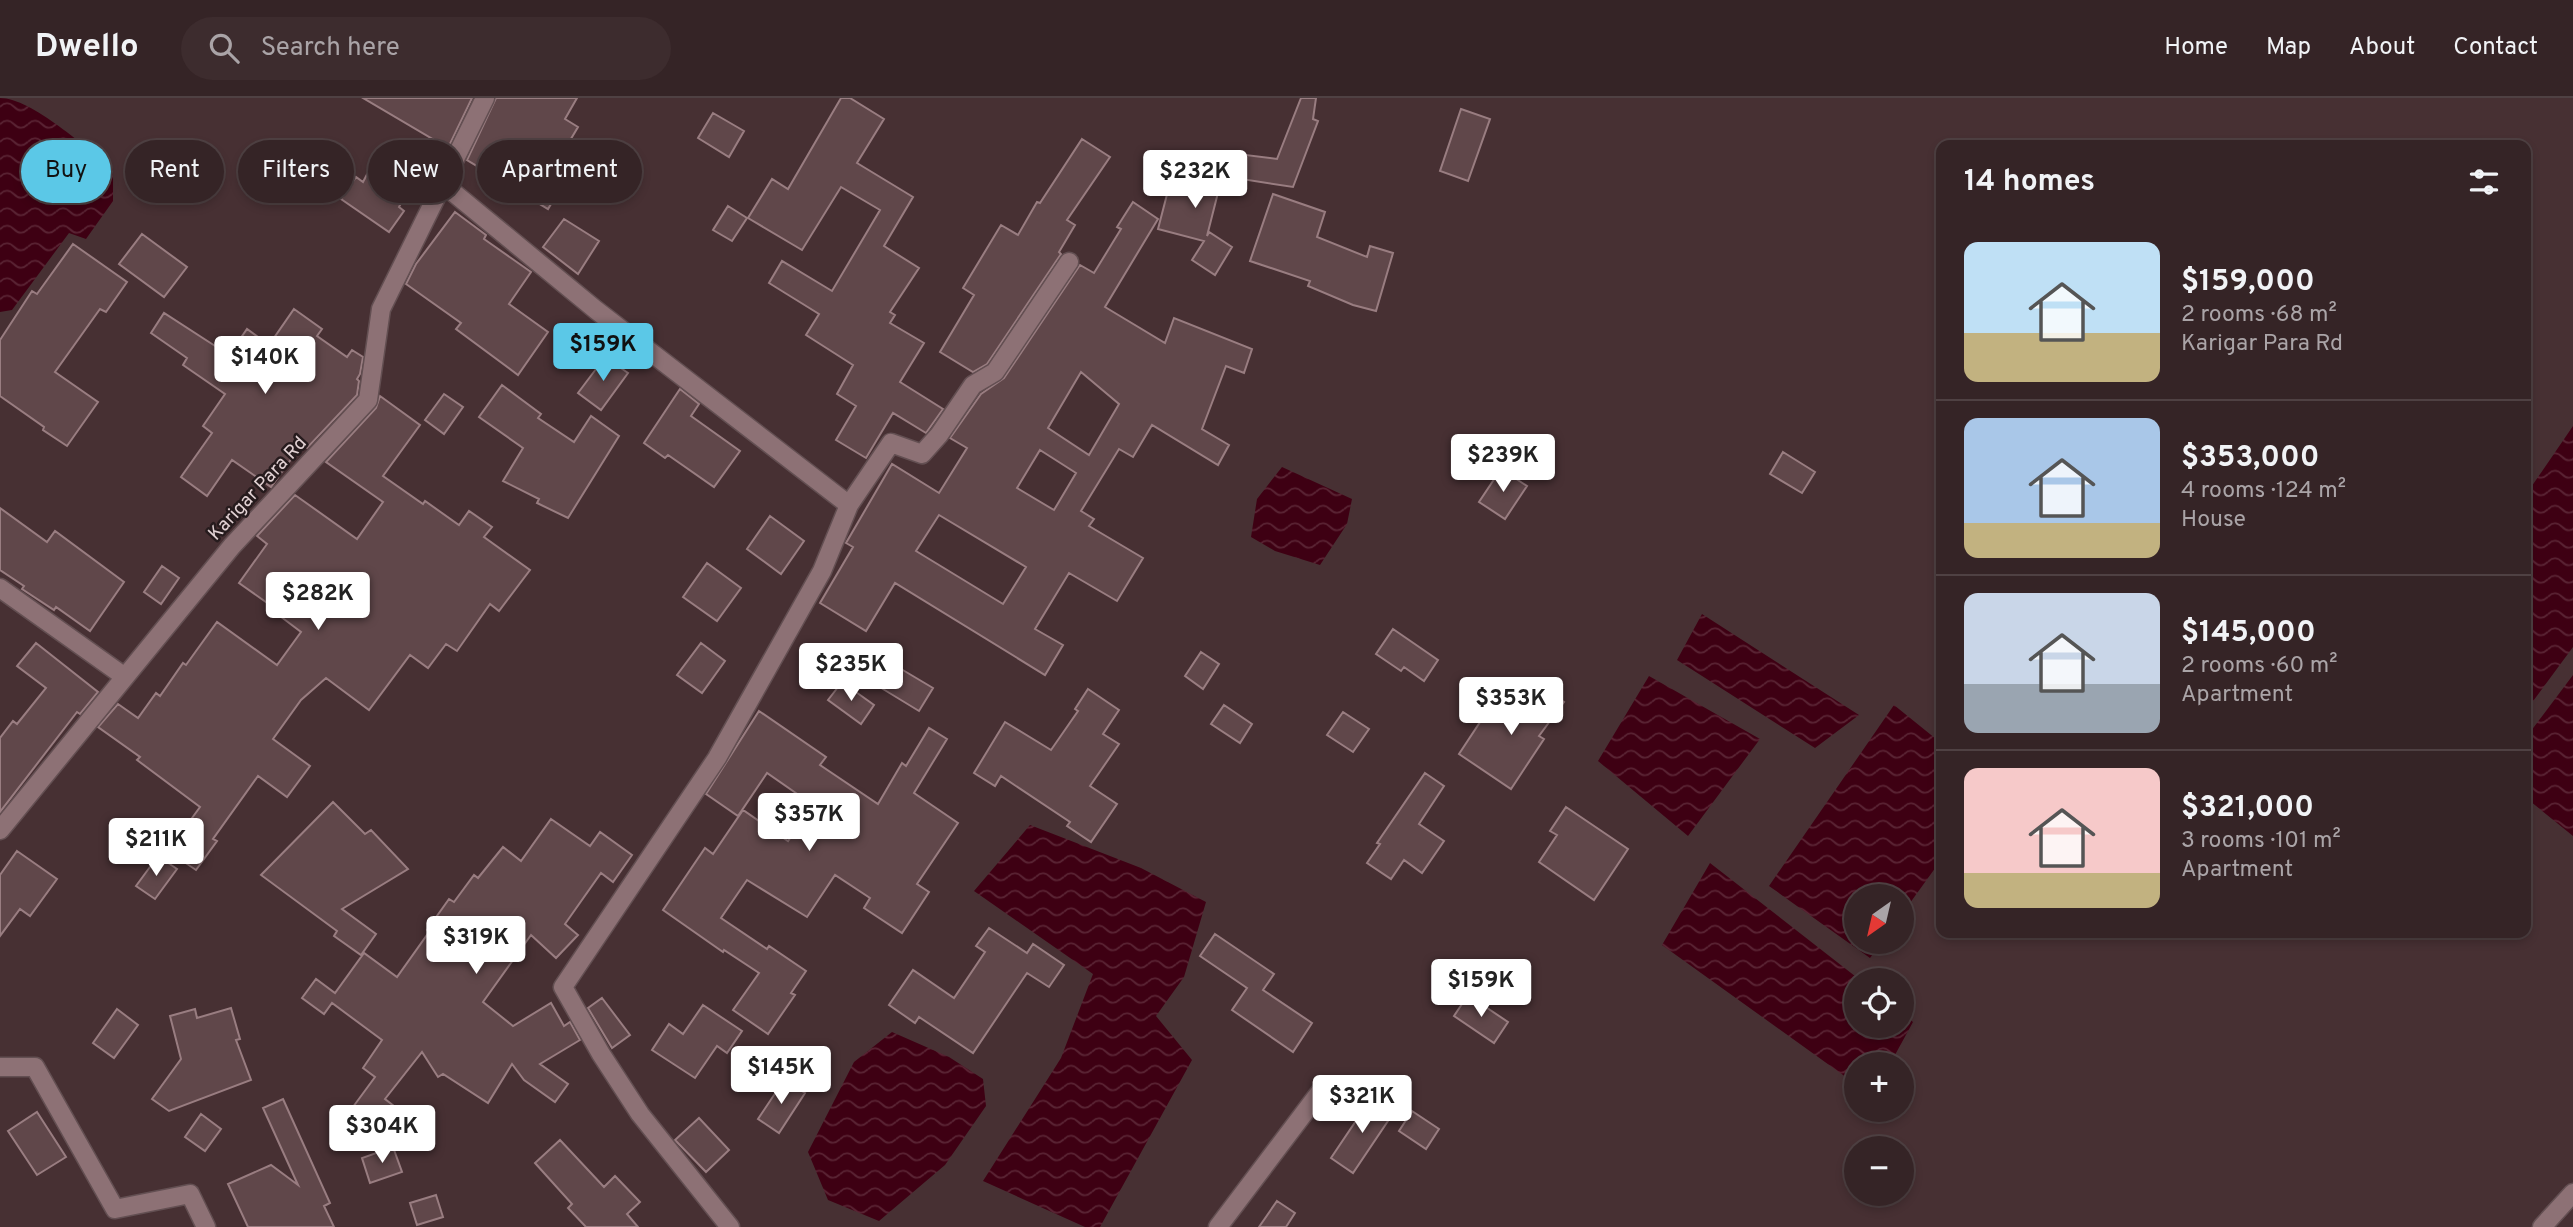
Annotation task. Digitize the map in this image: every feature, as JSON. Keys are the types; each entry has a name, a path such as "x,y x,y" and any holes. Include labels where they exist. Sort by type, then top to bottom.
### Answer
{"street":[{"name":"Karigar Para Rd","path":"463,143 485,98"},
{"path":"463,200 596,310 849,505"},
{"name":"Karigar Para Rd","path":"0,830 232,546 368,400 381,309 434,203"},
{"path":"730,1227 640,1114 601,1054 563,987 717,758 822,571 849,505 891,443 922,454 939,435 973,385 995,372 1069,262"},
{"path":"0,588 125,677"},
{"path":"0,1067 35,1067 115,1209 190,1194 206,1227"},
{"path":"1218,1227 1323,1088"},
{"path":"2542,1227 2573,1193"}],"water":[{"path":"0,98 28,106 77,140 21,140 21,203 111,203 111,167 113,201 86,239 69,233 12,310 0,312"},
{"path":"2573,426 2573,647 2531,704 2531,487"},
{"path":"1282,467 1352,499 1347,524 1320,565 1275,551 1251,537 1257,499"},
{"path":"1702,614 1859,715 1815,748 1677,660"},
{"path":"2573,675 2573,836 2531,802 2531,731"},
{"path":"1649,676 1760,739 1688,836 1598,761"},
{"path":"1894,705 1936,739 1936,867 1914,897 1914,884 1844,884 1844,939 1769,886"},
{"path":"1030,825 1141,868 1206,902 1184,977 1156,1016 1192,1060 1100,1227 1085,1227 983,1181 1061,1058 1093,974 974,891"},
{"path":"1710,863 1845,968 1844,1038 1904,1038 1897,1052 1844,1052 1844,1076 1662,945"},
{"path":"892,1032 949,1057 983,1079 986,1106 945,1165 879,1221 828,1200 808,1152 854,1062"}],"building":[{"path":"363,98 472,98 452,140 434,140"},
{"path":"496,98 577,98 565,119 578,127 570,140 477,140 477,166 467,160"},
{"path":"841,98 850,98 884,119 857,163 913,197 884,246 919,268 890,312 895,315 890,323 924,343 900,382 943,409 926,433 893,413 866,458 836,440 856,406 837,394 853,365 806,335 819,314 769,283 782,261 832,291 880,210 841,187 802,250 748,218 772,179 788,189"},
{"path":"1301,98 1316,98 1313,119 1318,121 1293,187 1235,178 1238,154 1277,159"},
{"path":"1461,109 1490,119 1468,181 1440,171"},
{"path":"713,113 744,131 729,157 698,138"},
{"path":"1082,139 1110,157 1067,220 1075,225 1059,252 1061,254 987,364 973,372 940,352 974,295 963,288 1001,225 1018,235 1037,202 1040,203"},
{"path":"1177,156 1224,169 1207,236 1209,232 1232,247 1215,275 1192,260 1204,241 1158,229"},
{"path":"368,172 368,203 401,203 399,207 404,211 389,232 347,203 354,203 356,177 363,182"},
{"path":"1273,194 1325,212 1317,237 1367,257 1370,246 1393,253 1376,311 1353,305 1308,286 1310,281 1250,261"},
{"path":"1133,202 1158,219 1105,307 1165,343 1174,318 1252,349 1244,373 1226,366 1202,429 1229,445 1218,465 1152,425 1133,457 1119,449 1081,511 1094,519 1089,526 1143,558 1117,601 1069,573 1035,629 1063,645 1045,675 895,583 866,631 820,603 853,547 846,543 892,464 939,493 967,448 950,438 981,394 1004,378 1080,265 1094,273 1121,229 1117,227","holes":["1081,372 1119,404 1089,455 1048,428","1040,450 1076,473 1054,510 1017,488","939,515 1026,567 1003,604 916,551"]},
{"path":"538,203 552,203 548,209"},
{"path":"728,206 747,218 732,241 713,230"},
{"path":"455,212 486,235 484,239 531,272 509,304 548,332 518,375 456,329 461,323 406,284 416,264"},
{"path":"564,219 599,241 578,274 543,247"},
{"path":"142,234 187,267 164,297 119,264"},
{"path":"73,244 127,282 106,312 100,309 55,372 98,402 67,446 0,396 0,340 32,291 37,294"},
{"path":"294,309 322,329 317,336 347,357 352,350 363,357 357,379 357,395 307,448 302,444 271,487 232,460 207,496 181,477 212,433 203,426 225,394 183,365 187,358 151,333 164,313 229,355 247,329 269,345"},
{"path":"605,357 628,373 601,410 578,393"},
{"path":"502,385 541,414 538,418 574,442 591,416 619,436 568,518 537,503 539,499 503,481 523,448 479,417"},
{"path":"680,389 699,404 691,416 740,451 714,487 668,455 665,458 644,443"},
{"path":"444,394 463,407 444,434 425,420"},
{"path":"380,396 420,425 383,476 459,525 469,511 492,527 484,537 530,570 499,611 490,604 457,651 446,644 428,668 410,655 369,710 326,678 301,700 273,739 310,766 287,797 258,776 213,839 217,841 196,870 168,851 200,807 137,760 140,757 98,727 118,704 138,718 156,693 160,696 183,663 186,665 217,622 277,665 301,632 239,583 267,544 257,536 295,495 357,539 383,502 326,462 376,408"},
{"path":"1783,452 1815,472 1802,493 1770,474"},
{"path":"1501,469 1527,486 1505,519 1479,502"},
{"path":"0,508 47,542 55,531 124,582 90,631 56,607 54,610 22,589 24,586 0,570"},
{"path":"770,516 804,541 781,574 747,549"},
{"path":"707,563 741,588 717,621 683,597"},
{"path":"162,566 179,578 161,604 144,592"},
{"path":"1393,629 1438,660 1424,681 1404,667 1401,671 1376,654"},
{"path":"36,643 98,692 80,714 77,712 0,812 0,738 13,721 17,724 46,688 17,666"},
{"path":"701,643 725,661 702,693 677,675"},
{"path":"1201,652 1219,664 1203,689 1185,676"},
{"path":"891,663 933,688 919,711 878,686"},
{"path":"842,682 874,705 861,724 828,700"},
{"path":"1539,685 1564,702 1539,736 1544,739 1511,789 1459,754 1492,704 1514,719"},
{"path":"1088,689 1119,710 1103,734 1119,744 1090,786 1117,804 1091,842 1067,826 1070,822 1001,776 995,786 974,773 1005,722 1051,750 1078,711 1075,709"},
{"path":"1224,705 1252,724 1240,743 1211,724"},
{"path":"759,711 826,757 820,765 878,804 902,763 906,766 929,728 947,739 914,793 958,823 917,884 929,892 902,933 864,908 870,898 835,875 807,917 747,880 721,918 806,971 791,993 795,995 768,1034 733,1010 759,973 724,950 723,952 663,910 705,848 713,854 743,810 788,841 813,805 767,773 738,816 706,794"},
{"path":"1343,712 1369,729 1353,752 1327,735"},
{"path":"1425,773 1444,786 1419,824 1444,841 1422,873 1404,860 1391,879 1367,863 1380,844 1377,843"},
{"path":"333,802 365,834 371,830 408,869 342,909 376,934 361,955 334,936 337,931 261,875"},
{"path":"1566,807 1628,849 1594,900 1539,862 1557,835 1550,831"},
{"path":"551,819 590,846 600,832 632,855 613,882 601,873 565,924 578,935 556,958 531,935 483,1002 513,1026 551,1003 564,1026 570,1022 580,1040 540,1064 568,1084 555,1102 524,1080 512,1064 488,1103 443,1074 438,1077 422,1052 385,1099 399,1110 384,1130 353,1107 375,1077 363,1068 382,1040 332,1003 324,1014 302,998 316,979 335,993 364,953 397,977 449,899 454,902 474,875 478,878 503,847 521,861"},
{"path":"17,851 57,879 30,916 20,909 0,936 0,875"},
{"path":"158,856 177,869 155,899 136,886"},
{"path":"989,928 1027,953 1033,944 1064,965 1049,987 1027,973 973,1053 919,1017 915,1023 889,1005 913,970 954,998 985,952 976,946"},
{"path":"1215,934 1274,974 1263,990 1312,1023 1293,1052 1232,1010 1247,988 1200,956"},
{"path":"1468,995 1508,1022 1494,1043 1454,1016"},
{"path":"602,998 630,1035 612,1048 588,1008"},
{"path":"703,1005 742,1031 727,1053 717,1046 695,1078 652,1050 669,1024 683,1034"},
{"path":"231,1008 240,1039 236,1040 251,1080 169,1111 152,1099 181,1059 170,1016 195,1009 197,1018"},
{"path":"117,1009 138,1025 114,1058 93,1043"},
{"path":"784,1080 805,1093 779,1133 758,1119"},
{"path":"1372,1097 1394,1112 1353,1173 1331,1158"},
{"path":"283,1099 330,1203 324,1206 334,1227 248,1227 228,1184 271,1165 298,1185 263,1108"},
{"path":"1412,1111 1439,1129 1426,1149 1399,1131"},
{"path":"37,1112 66,1157 37,1175 8,1131"},
{"path":"201,1114 221,1129 205,1151 185,1137"},
{"path":"699,1118 729,1150 706,1172 675,1140"},
{"path":"560,1140 604,1187 615,1176 640,1202 627,1214 638,1227 586,1227 568,1208 572,1204 535,1163"},
{"path":"393,1147 402,1172 370,1183 362,1158"},
{"path":"436,1195 443,1217 417,1225 410,1203"},
{"path":"1277,1201 1295,1213 1286,1227 1259,1227"}]}
